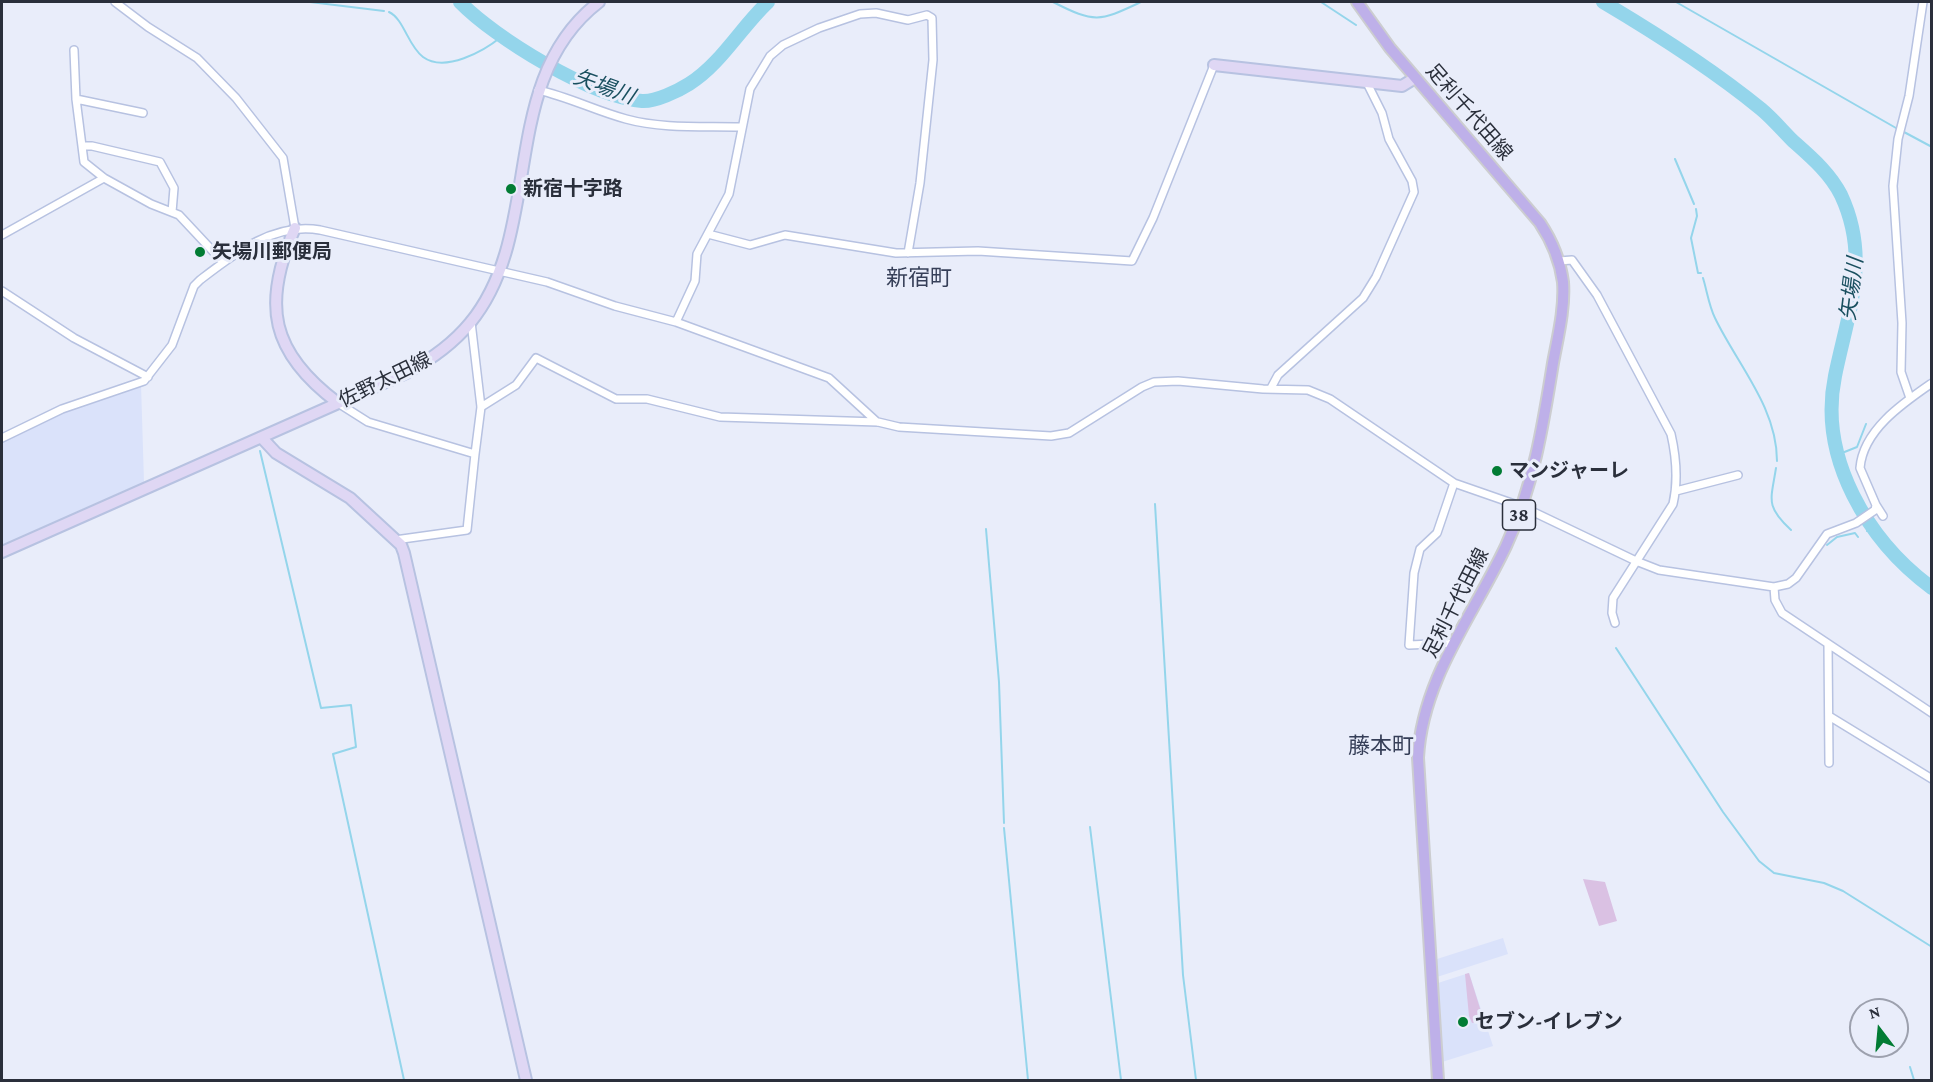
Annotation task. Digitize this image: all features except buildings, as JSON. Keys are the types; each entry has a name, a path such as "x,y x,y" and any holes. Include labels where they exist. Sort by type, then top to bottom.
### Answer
{"main road":[{"name":"足利千代田線","path":"1357,2 1415,78 1532,211 1549,236 1559,261 1563,283 1562,309 1535,464 1523,507 1505,548 1455,643 1426,705 1420,727 1418,758 1438,1080"}],"street":[{"path":"115,2 148,27 197,58 236,98 283,158 295,228 285,255 276,298 277,326 286,351 296,366 338,403 368,422 475,454"},
{"name":"佐野太田線","path":"2,552 420,366 442,351 471,322 499,270 538,90 544,74 553,55 579,19 599,2"},
{"path":"1910,398 1901,372 1902,323 1893,186 1898,139 1909,96 1923,2"},
{"path":"676,322 695,281 697,254 729,194 740,127 750,90 764,64 783,45 819,28 860,14 876,13 908,20 930,15 933,60 920,183 908,253"},
{"path":"74,50 76,99 84,162 104,177 179,214 223,262"},
{"path":"708,234 750,245 785,235 908,253 978,251 1132,261 1153,218 1214,64 1402,87 1415,78"},
{"path":"1271,388 1278,375 1363,298 1376,277 1414,192 1412,181 1389,139 1382,113 1367,83"},
{"path":"538,90 568,97 628,120 658,124 740,127"},
{"path":"76,99 143,113"},
{"path":"83,146 92,146 160,162 174,188 172,212"},
{"path":"2,235 104,177"},
{"path":"2,438 62,408 144,381 172,345 194,286 223,262 268,236 295,228 320,230 499,270 547,282 615,306 676,322 829,378 878,422"},
{"path":"1559,261 1572,260 1598,295 1671,434 1676,491 1673,504 1614,598 1615,623"},
{"path":"2,291 74,338 148,377"},
{"path":"395,540 467,530 481,407 471,322"},
{"path":"481,407 516,385 536,358 616,399 647,399 720,417 878,422 899,427 1051,436 1069,433 1142,387 1154,382 1178,381 1308,390 1330,399 1454,483 1523,507 1636,561 1659,570 1774,587 1788,584 1796,578 1827,534 1858,521 1875,508"},
{"path":"1883,516 1875,508 1860,465 1884,421 1910,398 1932,383"},
{"path":"262,438 276,453 350,498 395,540 404,552 526,1080"},
{"path":"1676,491 1738,475"},
{"path":"1454,483 1437,533 1420,549 1414,573 1409,645 1455,643"},
{"path":"1774,587 1775,600 1782,613 1932,713"},
{"path":"1828,644 1829,763"},
{"path":"1829,716 1932,779"}],"shaded area":[{"path":"141,384 144,482 2,545 2,443 64,412"},
{"path":"1583,879 1605,882 1617,921 1599,926"},
{"path":"1503,938 1508,954 1437,977 1437,959"},
{"path":"1469,973 1493,1046 1442,1062 1438,983"},
{"path":"1469,973 1484,1021 1472,1023 1469,1016 1465,974"}],"waterway":[{"path":"310,2 384,11"},
{"name":"矢場川","path":"460,2 496,32 545,63 597,89 642,101 673,93 700,76 721,56 768,2"},
{"path":"1053,2 1089,17 1106,16 1141,2"},
{"path":"1321,2 1356,25"},
{"name":"矢場川","path":"1603,2 1684,52 1761,109 1820,166 1841,195 1855,241 1856,264 1851,307 1835,376 1832,407 1834,437 1841,467 1853,495 1869,522 1887,547 1932,588"},
{"path":"1676,2 1896,128"},
{"path":"389,12 399,20 418,52 432,61 442,63 464,58 475,54 501,37"},
{"path":"1904,132 1932,147"},
{"path":"1675,159 1694,204"},
{"path":"1696,209 1697,216 1691,238 1698,273 1701,273"},
{"path":"1703,278 1715,318 1763,404 1775,441 1777,461"},
{"path":"1837,455 1857,447 1866,424"},
{"path":"260,451 321,708 351,705 356,747 333,754 404,1080"},
{"path":"1776,468 1772,502 1777,515 1791,530"},
{"path":"1155,504 1183,975 1196,1080"},
{"path":"1867,531 1873,528"},
{"path":"986,529 999,682 1004,823"},
{"path":"1827,545 1837,537 1855,533 1858,537"},
{"path":"1616,648 1723,812 1759,861 1774,873 1824,883 1843,891 1932,947"},
{"path":"1090,827 1121,1080"},
{"path":"1004,828 1028,1080"},
{"path":"1910,1067 1914,1080"}],"place":[{"name":"新宿十字路","path":"511,189"},
{"name":"矢場川郵便局","path":"200,252"},
{"name":"マンジャーレ","path":"1497,471"},
{"name":"セブン-イレブン","path":"1463,1022"}],"district":[{"name":"新宿町","path":"919,278"},
{"name":"藤本町","path":"1381,746"}]}
